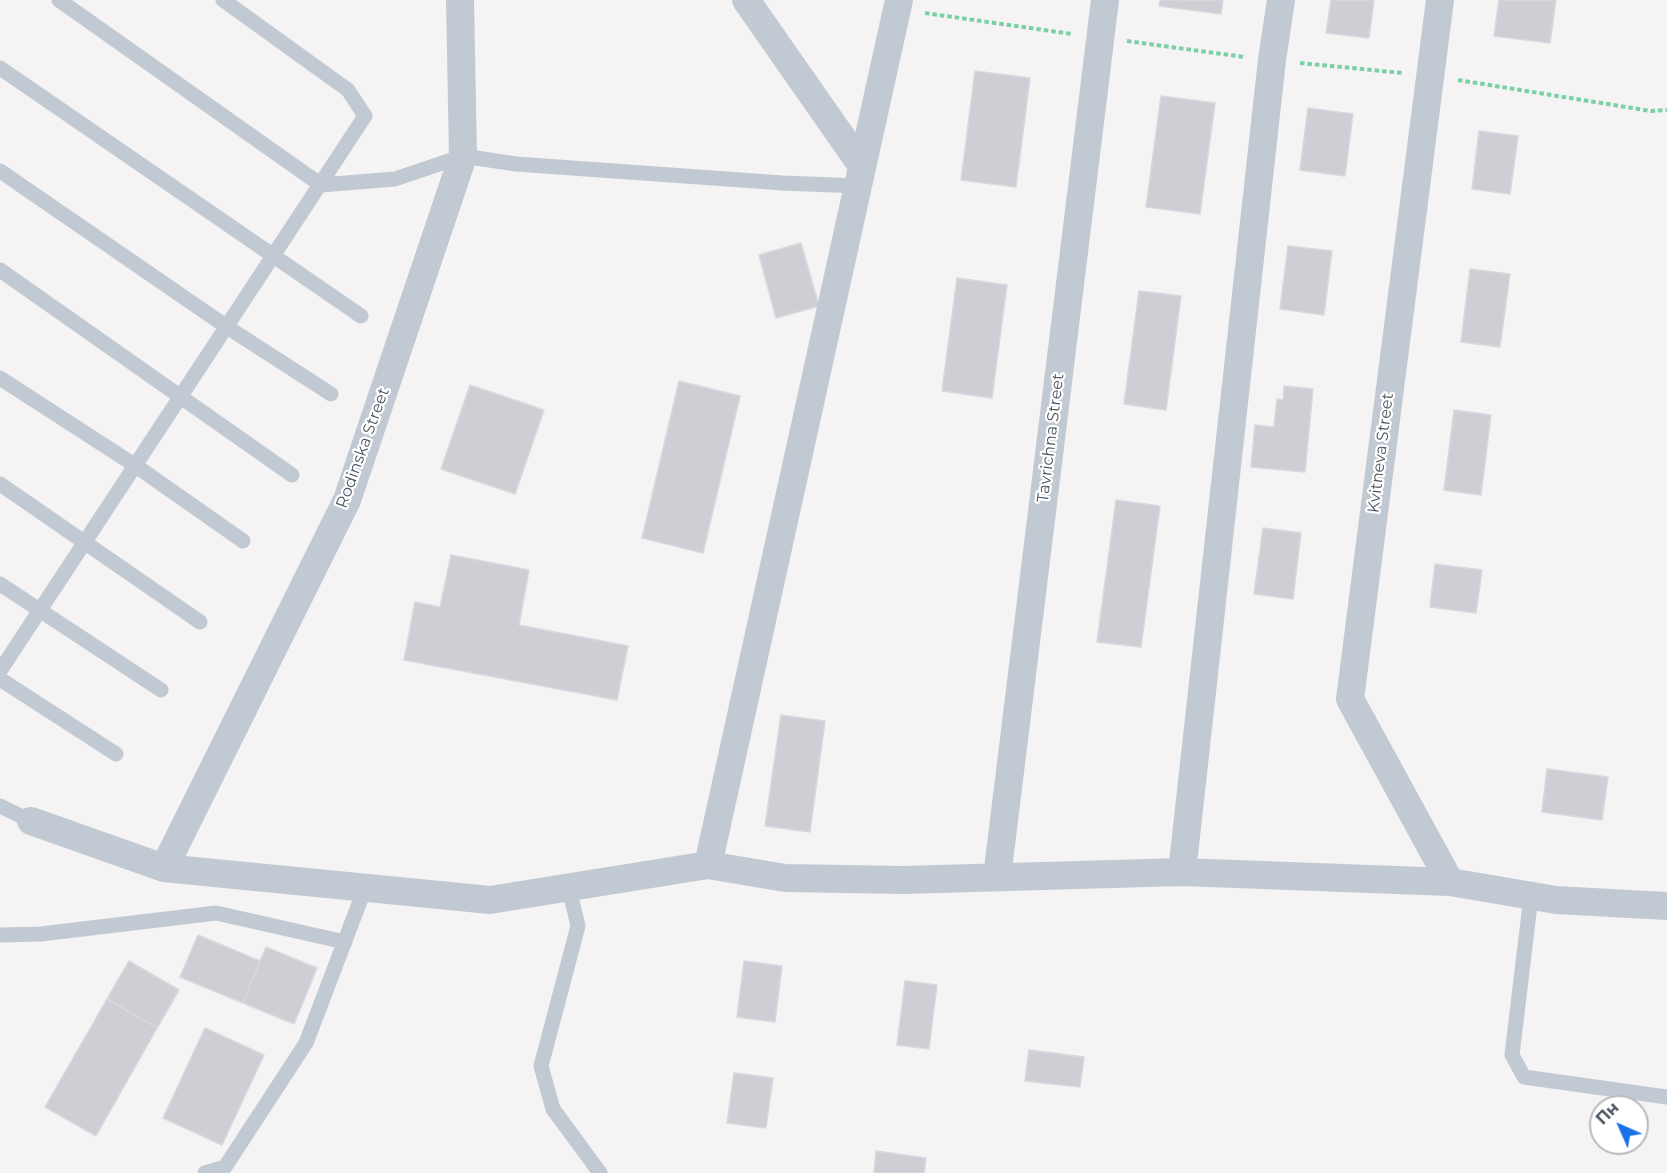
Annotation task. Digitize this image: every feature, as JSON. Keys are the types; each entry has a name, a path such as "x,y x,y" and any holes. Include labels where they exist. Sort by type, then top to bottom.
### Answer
{"street":[{"name":"Rodinska Street","path":"164,868 347,500 463,156 460,0"},
{"path":"746,0 860,176"},
{"path":"708,865 899,0"},
{"name":"Tavrichna Street","path":"997,877 1105,0"},
{"path":"1182,872 1271,72 1281,0"},
{"name":"Kvitneva Street","path":"1440,0 1350,699 1450,882"},
{"path":"31,821 164,868 490,900 708,865 785,878 904,879 1182,872 1450,882 1567,900 1667,906"}],"lane":[{"path":"59,0 321,185 395,179 463,156 527,165 783,183 860,176"},
{"path":"0,671 365,116 348,90 223,0"},
{"path":"0,68 361,316"},
{"path":"0,171 227,327 331,394"},
{"path":"0,270 292,475"},
{"path":"0,378 136,466 243,541"},
{"path":"0,484 200,622"},
{"path":"0,584 161,690"},
{"path":"0,679 116,754"},
{"path":"0,806 31,821"},
{"path":"205,1173 225,1167 306,1042 365,888"},
{"path":"569,888 578,926 540,1066 553,1108 600,1173"},
{"path":"1532,896 1512,1055 1524,1077 1667,1097"},
{"path":"0,935 41,934 216,913 345,942"}],"building":[{"path":"1160,0 1223,0 1221,14 1159,6"},
{"path":"1331,0 1374,0 1369,38 1326,33"},
{"path":"1499,0 1556,0 1550,43 1494,36"},
{"path":"975,71 1030,78 1016,187 961,180"},
{"path":"1161,96 1215,103 1200,214 1146,207"},
{"path":"1308,108 1353,114 1345,176 1300,170"},
{"path":"1479,131 1518,136 1510,194 1472,189"},
{"path":"801,243 819,306 776,318 759,255"},
{"path":"1288,246 1332,251 1324,315 1280,309"},
{"path":"1470,269 1510,274 1500,347 1461,342"},
{"path":"957,278 1007,285 992,398 942,391"},
{"path":"1139,291 1181,296 1166,410 1124,404"},
{"path":"679,381 740,396 703,553 642,538"},
{"path":"470,385 544,410 515,494 441,469"},
{"path":"1284,386 1313,389 1305,472 1251,467 1255,425 1274,427 1277,399 1283,400"},
{"path":"1454,410 1491,415 1481,495 1444,490"},
{"path":"1116,500 1160,506 1141,647 1097,642"},
{"path":"1263,528 1301,533 1293,599 1254,594"},
{"path":"451,555 529,570 519,625 628,646 617,700 404,660 415,602 440,607"},
{"path":"1435,564 1482,570 1476,613 1430,607"},
{"path":"781,715 825,721 810,832 765,826"},
{"path":"1547,769 1608,777 1602,820 1542,812"},
{"path":"198,935 260,961 243,1003 180,977"},
{"path":"266,947 317,968 294,1024 243,1003"},
{"path":"129,961 179,990 157,1028 107,999"},
{"path":"744,961 782,966 775,1022 737,1017"},
{"path":"905,981 937,985 929,1049 897,1045"},
{"path":"107,999 157,1028 96,1136 45,1107"},
{"path":"205,1028 264,1055 222,1145 163,1118"},
{"path":"1029,1050 1084,1057 1080,1087 1025,1081"},
{"path":"734,1073 773,1078 766,1128 727,1123"},
{"path":"876,1151 926,1158 924,1173 874,1173"}]}
